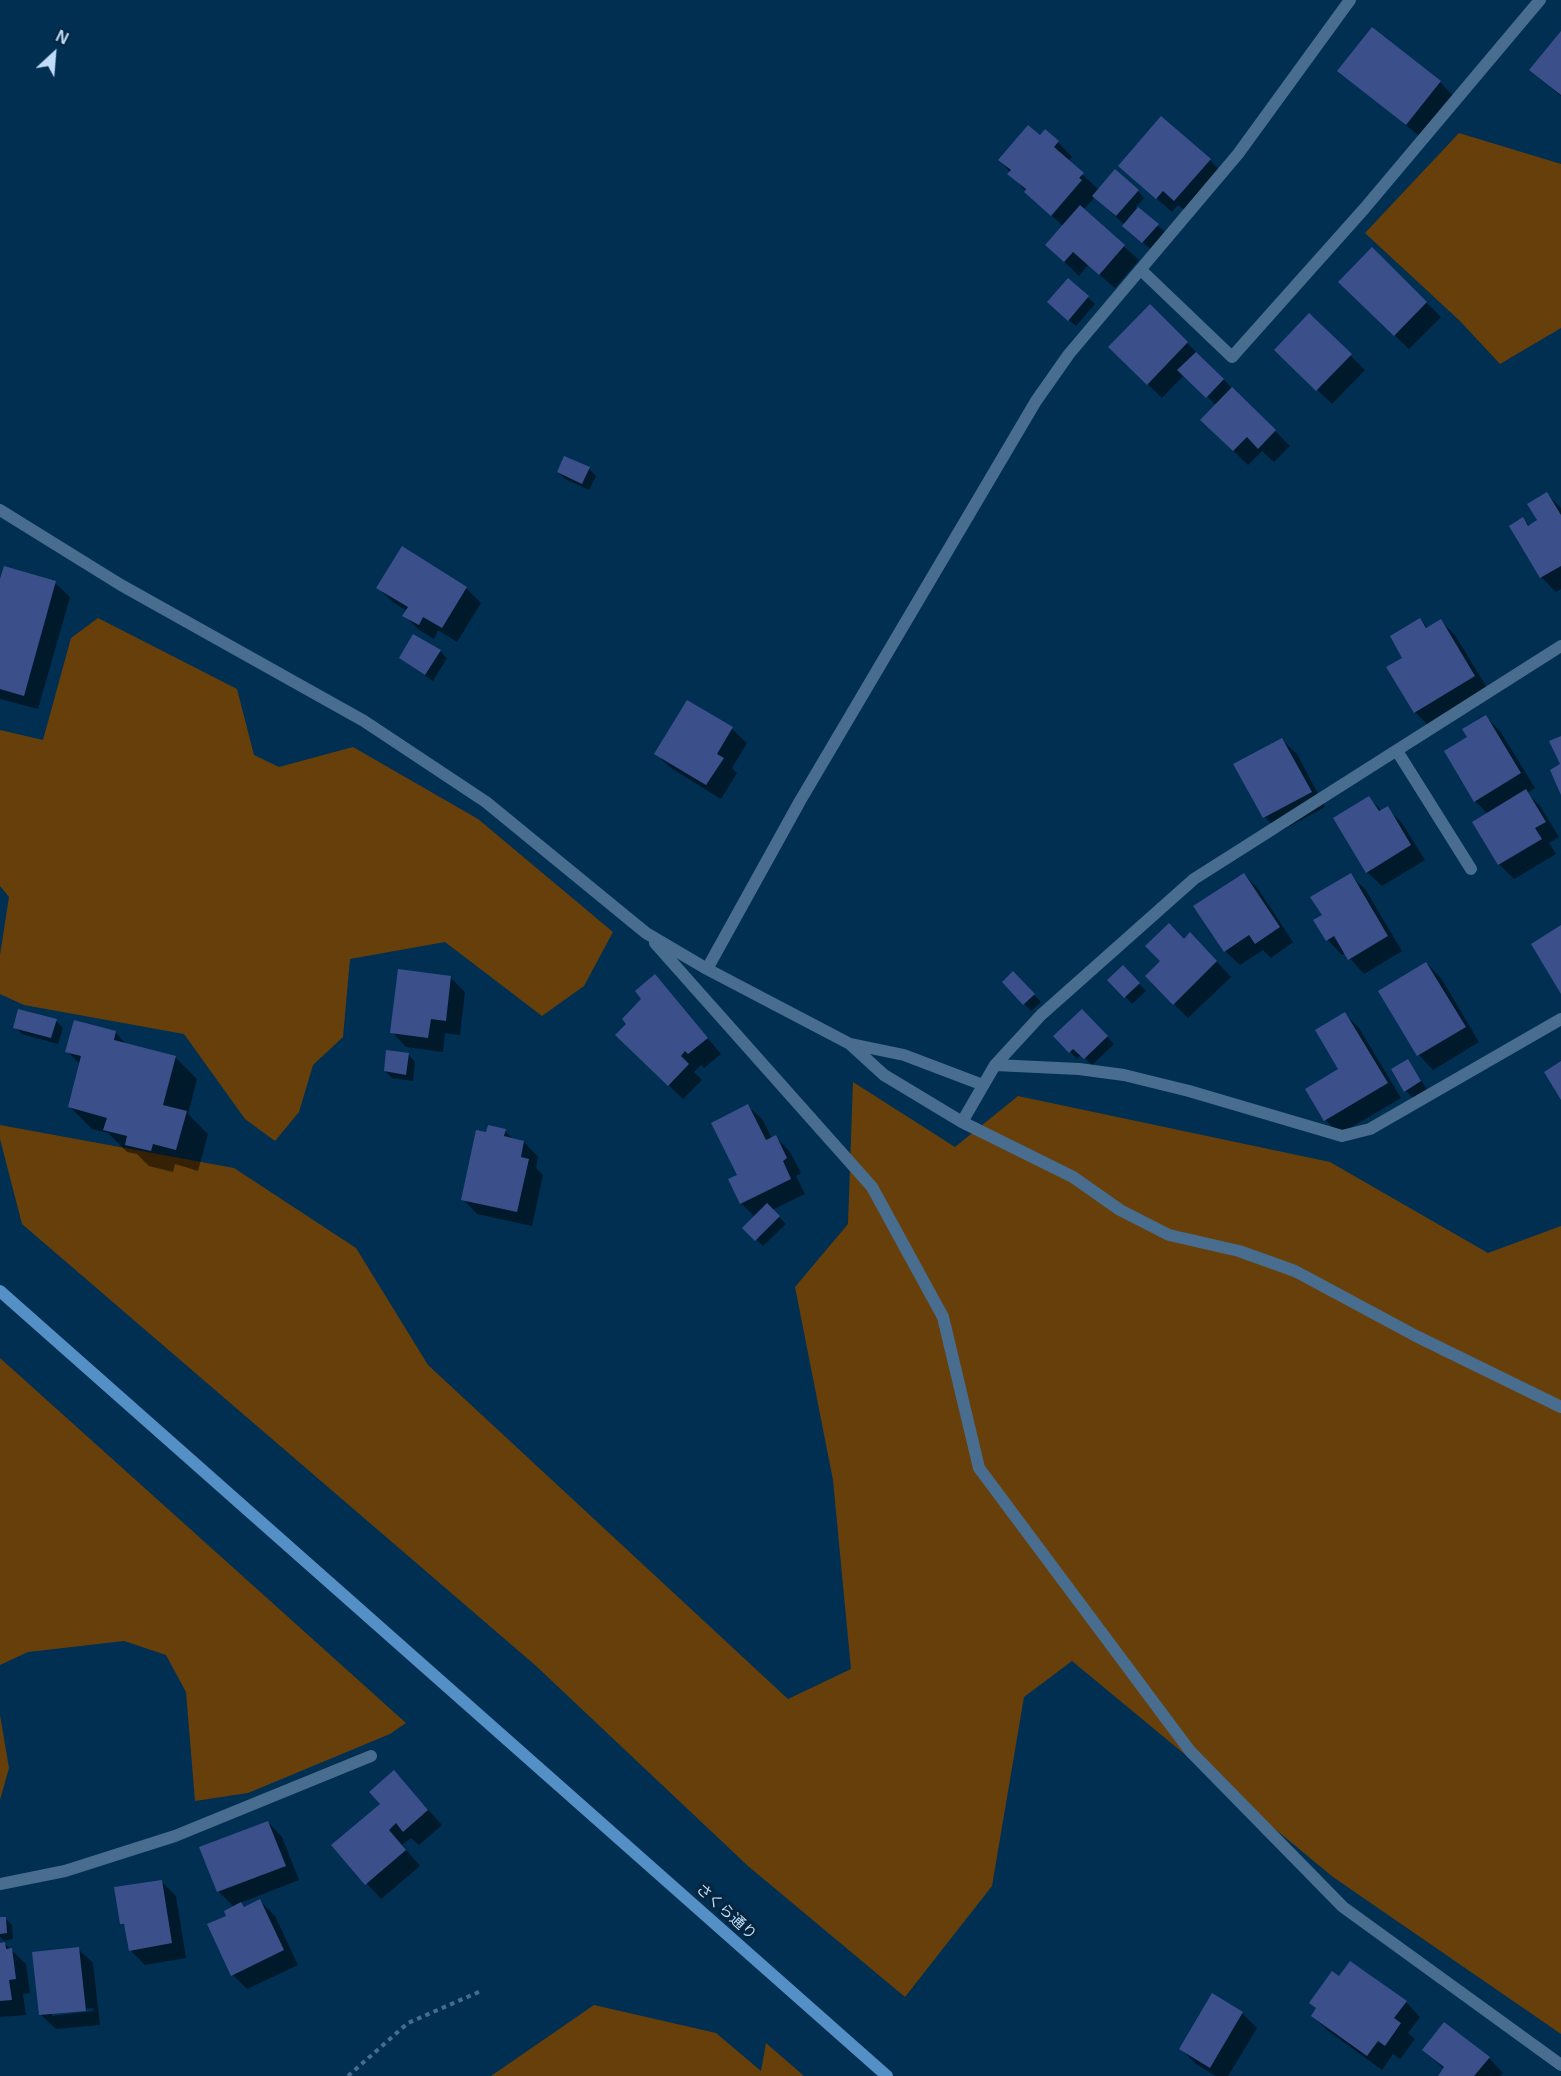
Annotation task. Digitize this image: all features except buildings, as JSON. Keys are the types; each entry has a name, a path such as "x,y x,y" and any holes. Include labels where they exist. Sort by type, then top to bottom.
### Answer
{"street":[{"path":"707,969 800,801 1036,401 1069,354 1238,154 1350,0"},
{"path":"1141,270 1232,357 1364,209 1539,0"},
{"path":"0,510 121,585 373,727 486,802 646,933 707,969 850,1044 884,1075 962,1122 1073,1177 1120,1210 1169,1235 1239,1251 1295,1271 1416,1336 1561,1407"},
{"path":"962,1122 995,1065 1041,1015 1194,879 1561,646"},
{"path":"1397,752 1471,869"},
{"path":"646,933 872,1187 943,1317 979,1468 1190,1751 1343,1907 1561,2064"},
{"path":"995,1065 1079,1069 1124,1075 1189,1091 1342,1136 1370,1129 1561,1019"},
{"path":"850,1044 904,1055 950,1070 983,1085"},
{"name":"さくら通り","path":"0,1291 544,1770 887,2076"},
{"path":"0,1884 65,1871 176,1836 371,1756"}],"path":[{"path":"348,2076 408,2023 481,1990"}],"shaded area":[{"path":"1459,133 1561,164 1561,328 1500,364 1460,321 1365,233"},
{"path":"98,618 237,689 254,755 279,767 353,747 478,819 613,932 584,986 542,1016 445,942 350,959 343,1037 313,1065 299,1112 275,1141 245,1119 184,1034 24,1005 0,994 0,955 9,897 0,886 0,730 43,740 71,638"},
{"path":"853,1082 955,1147 1018,1096 1330,1162 1488,1253 1561,1226 1561,2034 1333,1877 1072,1661 1024,1697 992,1886 905,1997 748,1866 535,1665 22,1224 0,1139 0,1125 234,1168 356,1248 428,1365 788,1699 851,1669 833,1480 795,1287 848,1224"},
{"path":"0,1358 406,1723 390,1734 248,1793 195,1801 186,1692 166,1655 124,1641 28,1652 0,1665"},
{"path":"0,1715 9,1768 0,1800"},
{"path":"594,2005 716,2033 761,2071 766,2043 804,2076 491,2076"}]}
